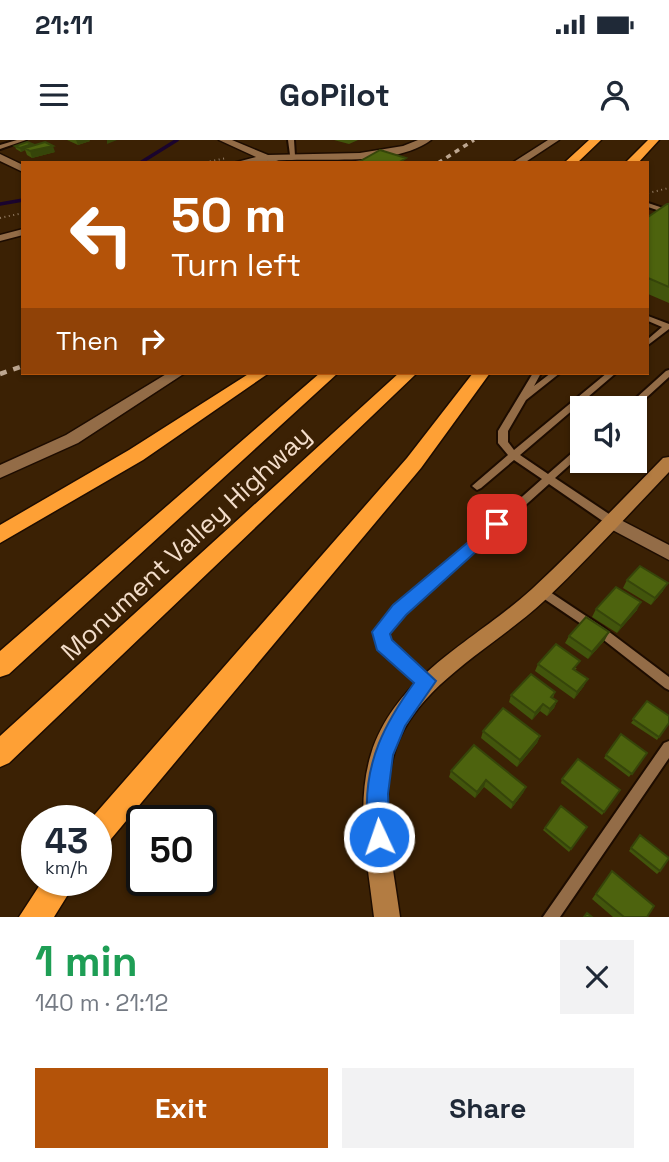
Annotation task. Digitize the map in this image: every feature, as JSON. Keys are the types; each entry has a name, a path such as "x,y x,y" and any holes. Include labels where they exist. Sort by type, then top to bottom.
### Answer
{"highway":[{"path":"572,161 596,140"},
{"path":"634,160 654,140"},
{"path":"0,535 136,455 258,375"},
{"name":"Monument Valley Highway","path":"0,666 328,375"},
{"name":"Monument Valley Highway","path":"0,754 407,375"},
{"path":"112,815 177,736 408,471 480,375"},
{"path":"35,917 50,896"}],"main road":[{"path":"387,917 377,814 379,770 385,748 398,720 426,681 502,626 541,591 669,462"}],"street":[{"path":"225,140 264,157"},
{"path":"236,160 293,155 405,154 426,140"},
{"path":"520,161 554,140"},
{"path":"0,157 21,168"},
{"path":"0,238 21,233"},
{"path":"0,472 72,439 175,375"},
{"path":"611,521 669,553"}],"lane":[{"path":"0,147 23,140"},
{"path":"291,140 293,155"},
{"path":"264,157 274,161"},
{"path":"374,161 392,160"},
{"path":"649,205 669,212"},
{"path":"649,318 668,327 649,342"},
{"path":"643,396 669,373"},
{"path":"536,375 501,437 514,455 611,521"},
{"path":"520,401 553,375"},
{"path":"477,486 610,375"},
{"path":"426,681 384,644 381,632 385,625 570,460"},
{"path":"541,591 600,631 669,684"},
{"path":"551,917 669,747"}],"path":[{"path":"649,194 669,188"},
{"path":"0,218 21,213"}],"building":[{"path":"27,142 32,144 20,148 15,146"},
{"path":"45,142 53,146 30,151 25,148"},
{"path":"380,150 406,158 401,161 361,161"},
{"path":"669,204 669,287 649,278 649,216"},
{"path":"640,566 668,583 655,598 627,580"},
{"path":"616,587 641,602 621,626 596,609"},
{"path":"586,617 609,632 592,652 569,636"},
{"path":"556,644 580,661 573,669 588,679 577,692 538,664"},
{"path":"531,674 555,692 551,697 557,701 550,709 543,704 535,713 511,695"},
{"path":"647,701 669,716 669,723 659,737 633,719"},
{"path":"503,708 540,736 520,760 483,731"},
{"path":"621,734 647,753 632,774 606,755"},
{"path":"474,745 526,787 513,803 486,780 477,792 451,771"},
{"path":"578,759 620,790 604,812 562,779"},
{"path":"561,806 587,827 571,849 545,828"},
{"path":"640,835 669,858 660,871 631,848"},
{"path":"612,871 654,906 647,917 624,917 596,894"}],"waterway":[{"path":"143,161 177,140"},
{"path":"0,204 21,200"}],"railway":[{"path":"441,161 474,140"},
{"path":"0,374 21,367"}],"route":[{"path":"379,837 377,794 379,770 385,748 410,700 426,681 384,644 381,632 400,610 497,524"}]}
